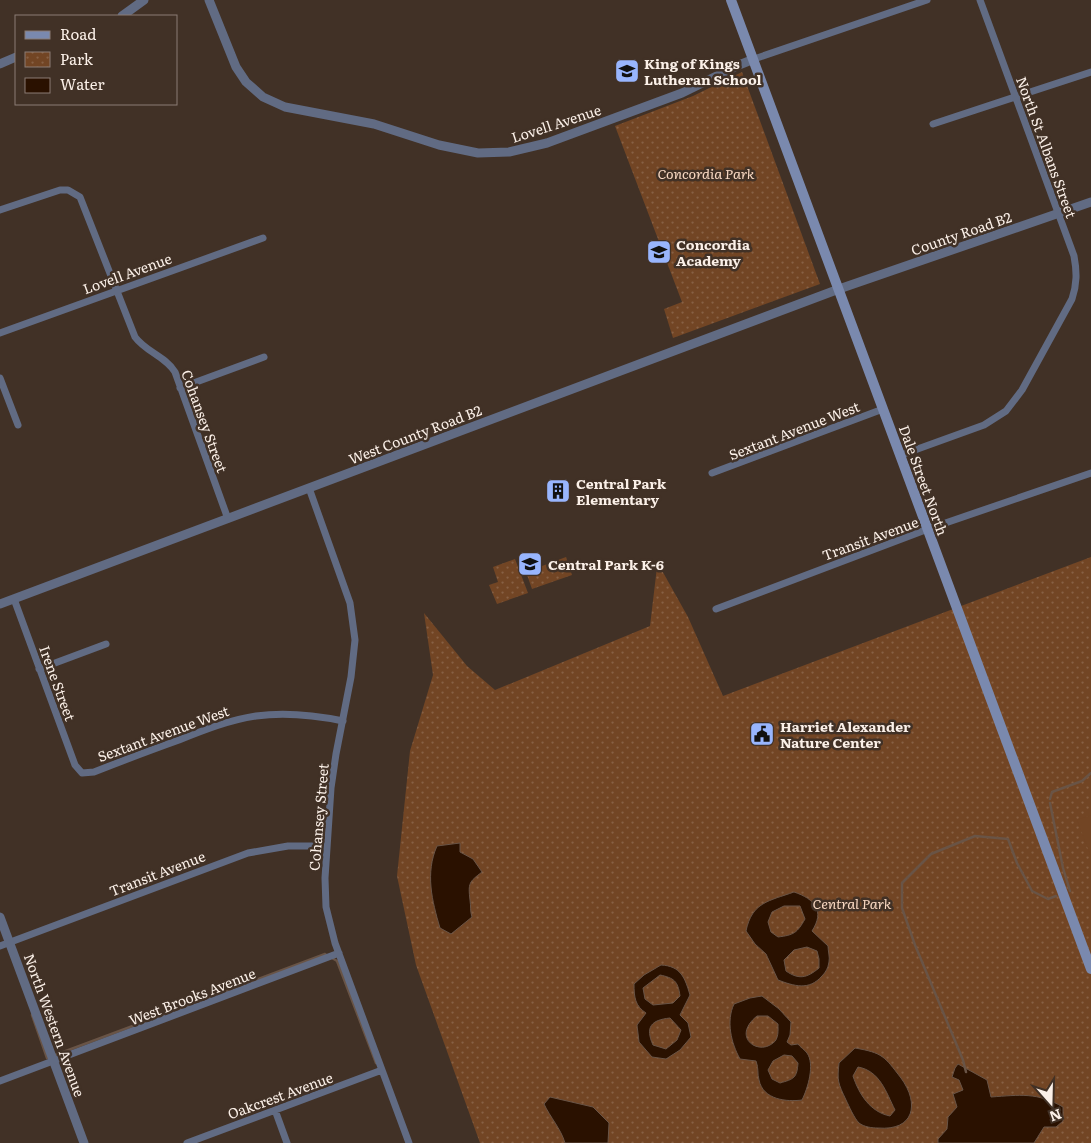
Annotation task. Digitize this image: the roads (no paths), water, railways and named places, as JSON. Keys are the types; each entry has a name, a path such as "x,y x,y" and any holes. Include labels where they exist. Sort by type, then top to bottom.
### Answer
{"main road":[{"name":"Dale Street North","path":"731,0 1091,969"}],"street":[{"path":"123,15 144,0"},
{"name":"Lovell Avenue","path":"209,0 236,67 246,82 263,97 286,108 374,124 439,145 478,153 509,152 546,143 682,93 739,65 927,0"},
{"name":"North St Albans Street","path":"901,455 984,426 1006,410 1015,400 1072,300 1075,289 1076,267 1059,213 980,0"},
{"path":"0,64 15,58"},
{"path":"933,124 1091,72"},
{"name":"Cohansey Street","path":"0,210 60,190 74,193 80,198 84,204 116,292 135,337 140,343 170,364 228,519"},
{"name":"County Road B2","path":"839,289 1091,202"},
{"name":"Lovell Avenue","path":"0,333 263,238"},
{"name":"West County Road B2","path":"0,604 839,289"},
{"path":"180,388 264,357"},
{"path":"0,378 18,425"},
{"name":"Sextant Avenue West","path":"712,473 884,409"},
{"name":"Transit Avenue","path":"716,609 928,529 1091,473"},
{"name":"Cohansey Street","path":"309,488 344,585 354,622 354,658 331,788 325,888 326,907 339,954 409,1143"},
{"name":"Irene Street","path":"14,599 75,765 82,773"},
{"path":"39,669 106,644"},
{"name":"Sextant Avenue West","path":"82,773 94,772 218,725 255,716 300,714 342,721"},
{"name":"Transit Avenue","path":"0,946 248,853 288,846 327,846"},
{"name":"North Western Avenue","path":"0,917 84,1143"},
{"name":"West Brooks Avenue","path":"0,1081 339,954"},
{"name":"Oakcrest Avenue","path":"187,1143 382,1070"},
{"path":"275,1110 287,1143"}],"water":[{"path":"460,843 460,852 473,859 482,872 469,886 472,917 451,934 440,928 434,908 431,866 437,846"},
{"path":"794,892 808,898 816,907 818,917 812,931 828,946 829,960 827,970 817,981 801,986 778,980 766,954 755,944 746,931 749,921 757,908 769,901","holes":["784,906 800,906 805,919 794,932 778,937 771,932 768,922 772,912","807,947 817,951 819,968 803,977 795,976 786,971 784,960 794,950"]},
{"path":"661,965 678,970 684,978 690,995 680,1015 688,1023 691,1037 680,1050 666,1059 652,1057 639,1042 637,1025 646,1013 639,1007 636,1001 634,984 644,975","holes":["660,975 669,977 678,987 680,996 673,1003 653,1005 645,999 643,988","670,1018 681,1030 677,1040 666,1049 653,1045 650,1033 651,1026 658,1021"]},
{"path":"762,996 779,1009 791,1022 790,1035 787,1042 791,1045 798,1044 807,1053 811,1070 802,1100 790,1101 770,1096 761,1087 756,1061 740,1059 732,1039 730,1018 734,1004","holes":["757,1016 768,1016 778,1024 776,1039 767,1046 754,1046 747,1037 746,1031","784,1055 792,1056 798,1063 798,1068 794,1077 780,1083 772,1079 768,1070 773,1061"]},
{"path":"855,1048 872,1052 886,1060 901,1078 910,1097 912,1106 906,1120 890,1128 871,1127 859,1123 840,1086 838,1078 839,1063","holes":["858,1067 866,1069 877,1078 885,1090 895,1110 890,1116 877,1111 871,1106 858,1089 853,1076"]},
{"path":"958,1064 987,1080 991,1097 1020,1095 1054,1102 1063,1107 1063,1121 1056,1127 1044,1127 1034,1143 938,1143 938,1139 947,1129 948,1117 957,1107 953,1094 963,1090 959,1080 952,1077"},
{"path":"550,1097 593,1107 609,1123 608,1143 565,1143 544,1104"}],"waterway":[{"path":"1050,799 1052,792 1082,781 1091,773"},
{"path":"1050,803 1063,868 1070,891"},
{"path":"966,1072 963,1060 915,945 902,908 902,883 931,854 975,836 1008,839 1017,863 1032,891 1048,899 1056,896"},
{"path":"32,1015 47,1058 325,954 327,956"},
{"path":"332,958 337,961 376,1063"}],"place":[{"name":"King of Kings Lutheran School","path":"627,71"},
{"name":"Concordia Academy","path":"659,252"},
{"name":"Central Park Elementary","path":"558,491"},
{"name":"Central Park K-6","path":"530,564"},
{"name":"Harriet Alexander Nature Center","path":"762,734"}],"park label":[{"name":"Concordia Park","path":"706,173"},
{"name":"Central Park","path":"852,903"}]}
